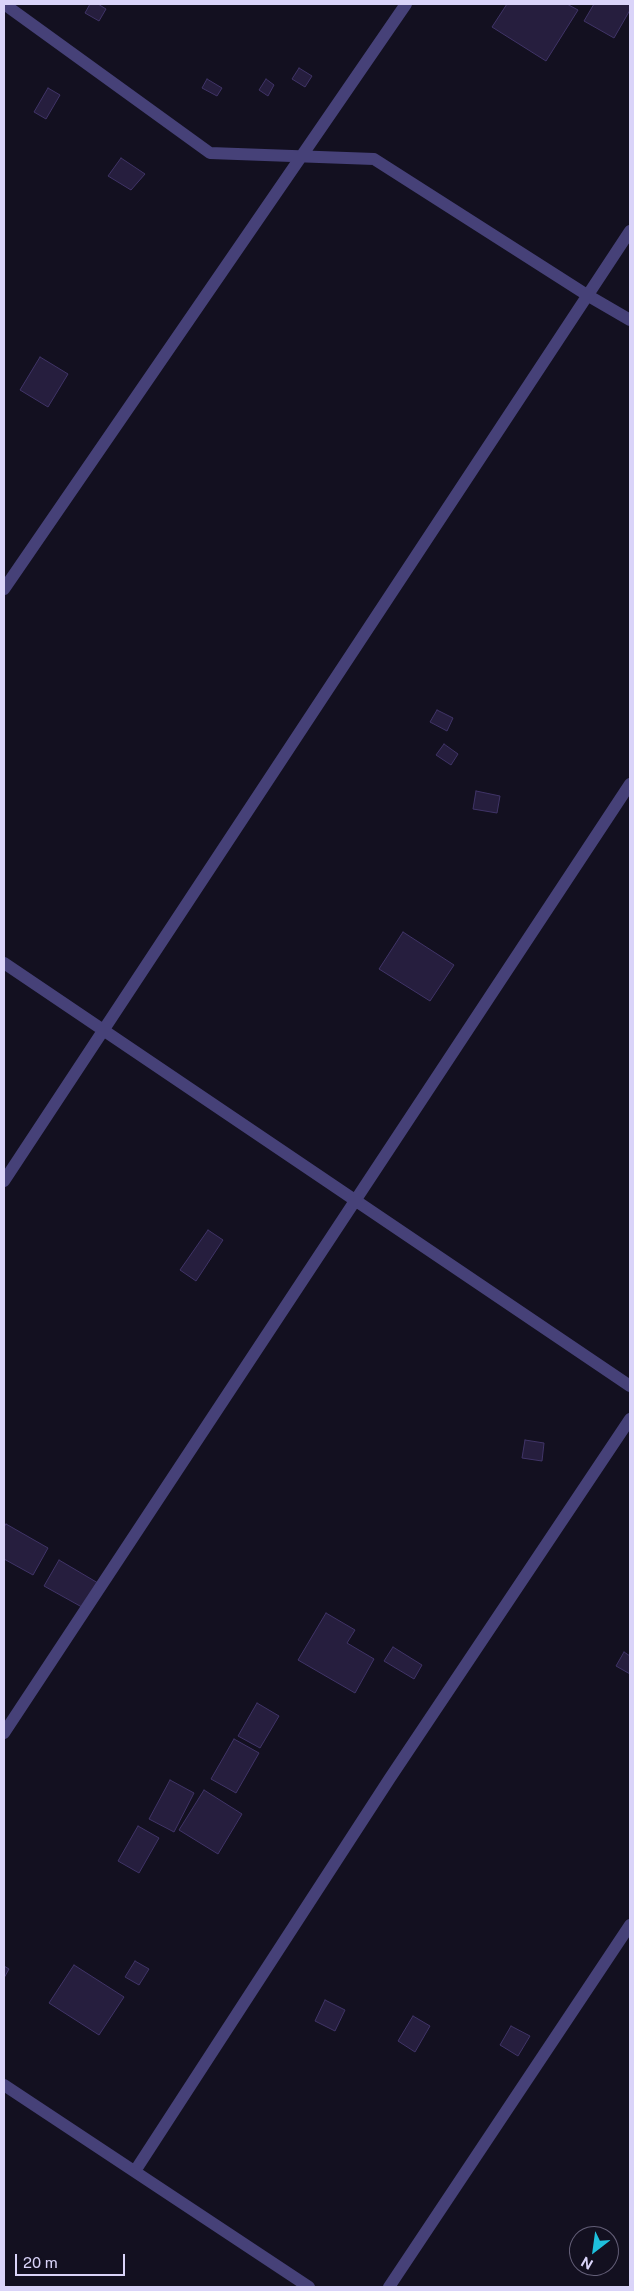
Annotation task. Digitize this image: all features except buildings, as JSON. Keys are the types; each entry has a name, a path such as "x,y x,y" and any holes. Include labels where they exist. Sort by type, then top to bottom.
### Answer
{"street":[{"path":"4,4 210,153 374,159 587,295 630,320"},
{"path":"4,589 406,4"},
{"path":"4,1181 630,231"},
{"path":"4,1733 630,784"},
{"path":"4,964 630,1386"},
{"path":"135,2171 390,1778 630,1419"},
{"path":"389,2287 630,1925"},
{"path":"4,2085 309,2287"}]}
